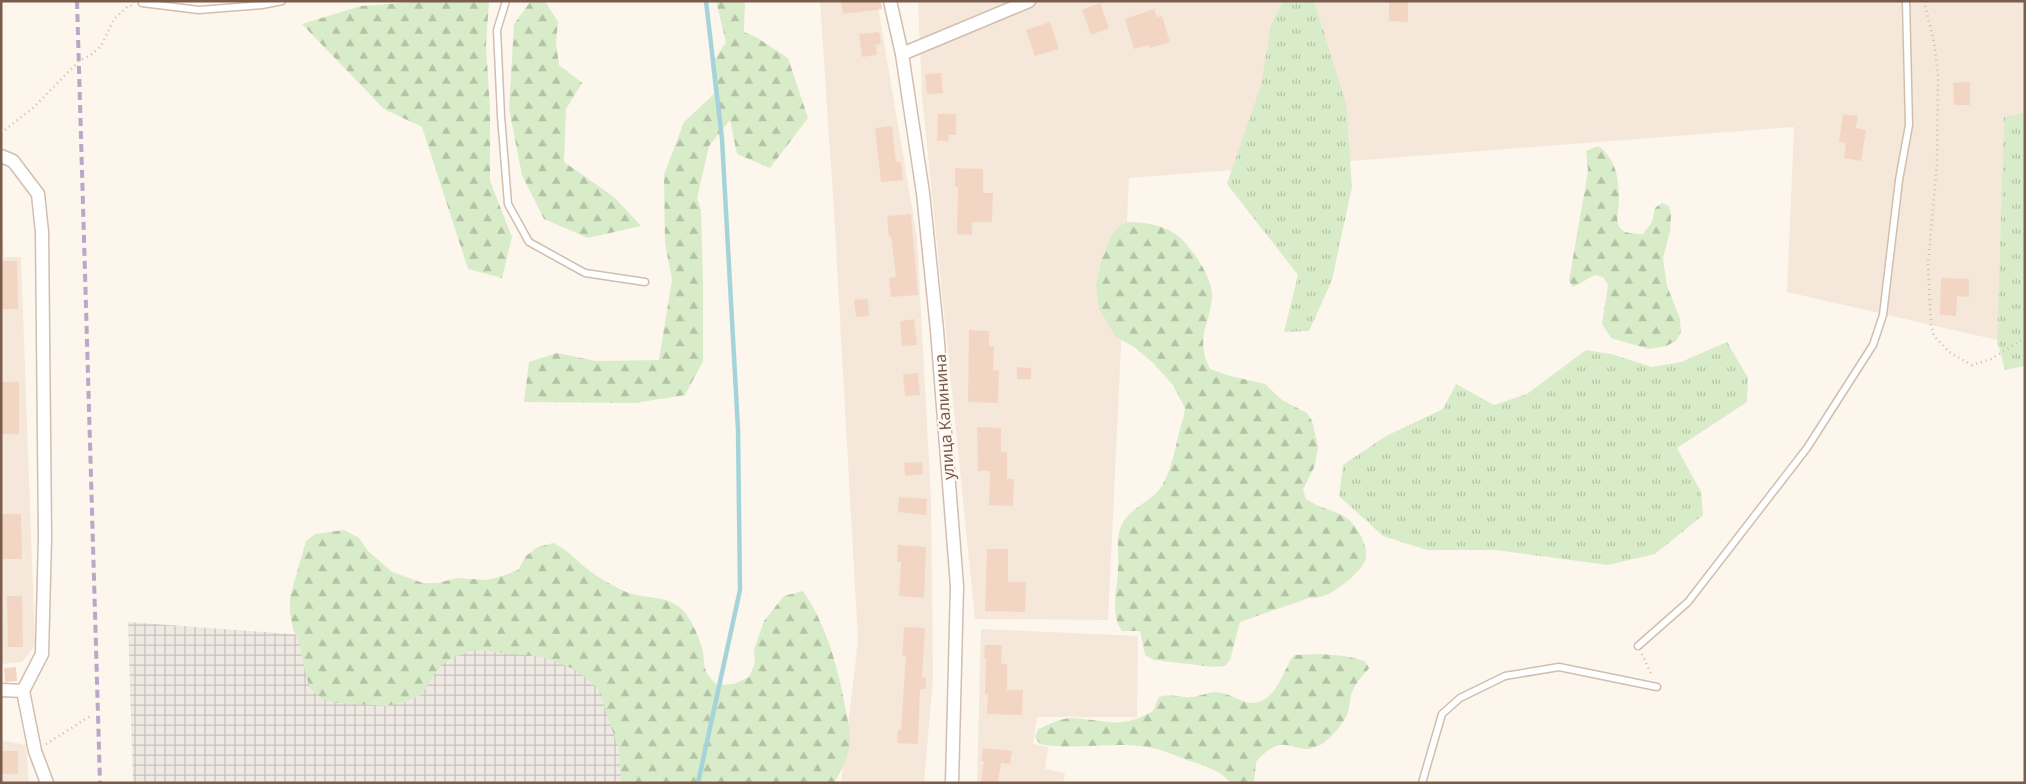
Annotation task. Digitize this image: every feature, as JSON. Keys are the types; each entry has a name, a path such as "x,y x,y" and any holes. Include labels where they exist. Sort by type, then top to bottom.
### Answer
{"street":[{"name":"улица Калинина","path":"890,1 902,54 923,193 936,320 957,586 952,783"},
{"path":"902,54 1029,1"},
{"path":"1,156 13,161 38,194 42,232 45,537 42,654 23,691 34,751 47,783"},
{"path":"1,690 23,691"}],"lane":[{"path":"142,3 199,10 262,6 282,1"},
{"path":"506,1 497,30 508,204 529,242 585,273 645,282"},
{"path":"1638,646 1694,595 1807,448 1873,345 1883,315 1899,180 1909,125 1906,1"},
{"path":"1422,783 1442,714 1460,698 1505,676 1559,668 1657,687"}],"path":[{"path":"1924,1 1934,42 1938,76 1937,164 1928,264 1931,325 1934,336 1949,352 1972,365 1991,359 2025,338"},
{"path":"1,133 33,108 79,61 91,55 101,46 114,19 128,6 142,3"},
{"path":"1638,646 1657,687"},
{"path":"34,751 92,715"}],"shaded area":[{"path":"820,1 877,1 917,237 931,499 933,678 924,783 841,783 858,641"},
{"path":"918,1 2025,1 2025,112 2004,117 1997,340 1787,292 1794,127 1129,178 1108,620 975,619 922,96"},
{"path":"1,177 4,257 21,257 35,645 22,662 1,664"},
{"path":"128,622 644,660 649,783 133,783"},
{"path":"981,629 1138,636 1137,717 1037,717 1033,744 1048,747 1045,769 1065,773 1063,783 977,783"},
{"path":"1,740 26,745 29,783 1,783"}],"green space":[{"path":"429,1 489,1 486,46 490,109 490,181 512,237 502,278 468,269 422,127 384,109 302,24 361,6"},
{"path":"531,1 545,1 558,22 556,43 559,65 582,83 566,109 564,162 614,197 641,226 588,238 544,219 522,175 509,109 514,24"},
{"path":"716,1 745,1 744,32 756,37 788,58 808,118 770,168 737,154 730,120 709,146 697,198 701,210 703,361 685,395 635,403 524,402 529,362 557,353 596,361 659,360 672,280 665,243 664,175 684,122 714,94 711,65 726,42"},
{"path":"1283,1 1314,1 1346,103 1352,187 1332,280 1309,331 1284,332 1298,275 1227,184 1261,85 1271,25"},
{"path":"2025,112 2025,366 2005,370 1997,340 2004,117"},
{"path":"1598,146 1609,157 1616,171 1619,194 1617,220 1623,231 1643,234 1652,222 1655,208 1662,203 1669,206 1671,215 1670,231 1663,258 1667,286 1680,319 1681,332 1676,341 1666,346 1649,349 1611,338 1602,324 1608,285 1603,277 1595,275 1573,287 1569,281 1588,170 1586,151"},
{"path":"1129,222 1152,225 1169,230 1180,238 1193,253 1205,271 1212,290 1203,341 1210,369 1265,384 1282,400 1307,413 1312,421 1318,447 1315,465 1303,490 1306,499 1350,520 1358,531 1366,550 1365,561 1360,568 1350,579 1331,593 1321,597 1309,598 1240,622 1230,660 1225,666 1214,667 1154,660 1145,655 1140,631 1122,631 1116,616 1115,600 1120,528 1127,517 1156,494 1163,484 1173,459 1185,408 1173,385 1152,362 1134,347 1115,336 1099,308 1096,285 1101,262 1110,238 1119,226"},
{"path":"1727,342 1748,378 1747,402 1677,448 1701,492 1703,515 1655,554 1608,565 1495,550 1427,550 1383,536 1339,496 1343,465 1386,436 1443,409 1456,384 1494,405 1527,394 1586,350 1611,354 1652,367 1681,362"},
{"path":"344,530 359,538 368,551 392,572 423,583 438,583 457,578 486,580 502,576 518,570 526,556 538,547 553,543 608,583 626,592 666,600 680,608 686,614 698,637 706,671 718,685 734,684 749,677 755,663 754,650 764,621 784,596 803,591 825,632 835,661 842,691 850,740 842,768 834,783 621,783 619,750 598,688 574,669 542,657 474,650 454,657 440,666 421,695 405,702 386,706 337,703 322,699 310,689 299,643 293,629 290,597 306,541 315,534"},
{"path":"1294,655 1345,656 1365,661 1369,668 1354,687 1347,714 1341,725 1332,735 1318,746 1302,749 1282,745 1275,746 1266,752 1256,762 1254,783 1231,783 1227,778 1211,768 1152,748 1134,745 1053,746 1040,744 1035,737 1038,729 1068,718 1122,722 1142,717 1153,711 1159,697 1163,696 1193,697 1216,692 1249,703 1256,703 1273,692"}],"building":[{"path":"841,1 881,1 882,9 843,14"},
{"path":"1389,1 1408,1 1408,22 1389,21"},
{"path":"1100,3 1109,28 1091,35 1082,10"},
{"path":"1154,9 1157,17 1162,16 1170,42 1150,48 1148,45 1134,49 1125,19"},
{"path":"1050,22 1059,49 1035,56 1026,30"},
{"path":"879,32 881,44 876,45 877,55 862,57 859,34"},
{"path":"941,73 943,93 927,94 925,74"},
{"path":"1970,82 1970,105 1954,105 1953,83"},
{"path":"938,114 956,114 956,135 949,135 948,141 937,141"},
{"path":"1843,114 1858,116 1856,128 1866,130 1861,161 1844,158 1846,143 1839,142"},
{"path":"892,126 896,162 901,162 903,180 881,182 875,128"},
{"path":"955,168 983,169 983,193 993,193 992,222 972,222 972,235 957,234 958,187 955,187"},
{"path":"911,214 918,295 891,297 889,278 896,277 887,216"},
{"path":"1,261 17,261 18,309 1,309"},
{"path":"1941,278 1969,279 1969,297 1957,296 1956,316 1940,315"},
{"path":"868,299 869,316 856,317 854,300"},
{"path":"914,319 917,345 902,346 900,321"},
{"path":"969,330 989,331 989,346 994,346 993,370 999,371 998,403 968,402"},
{"path":"1017,367 1031,368 1031,379 1017,379"},
{"path":"918,373 920,395 905,396 903,374"},
{"path":"1,382 19,382 19,434 1,434"},
{"path":"977,427 1001,428 1001,452 1007,452 1007,479 1014,479 1013,506 989,505 990,471 978,471"},
{"path":"922,462 923,474 905,476 904,463"},
{"path":"899,497 927,499 926,515 898,512"},
{"path":"1,514 21,514 22,559 1,559"},
{"path":"898,545 926,547 924,598 899,596 901,562 897,562"},
{"path":"987,549 1008,549 1008,582 1026,582 1025,612 985,611"},
{"path":"7,596 22,596 23,647 8,647"},
{"path":"904,627 925,628 922,677 926,678 926,689 920,689 918,744 897,743 898,730 901,730 906,656 902,656"},
{"path":"985,645 1002,645 1001,664 1007,664 1007,690 1023,690 1022,715 987,714 988,694 985,694"},
{"path":"16,667 17,681 5,682 4,668"},
{"path":"983,748 1012,751 1010,764 1001,763 998,783 981,783 984,761 981,761"},
{"path":"1,751 18,751 18,774 1,774"}],"waterway":[{"path":"698,783 740,590 738,429 722,139 706,1"}],"railway":[{"path":"77,1 100,783"}]}
